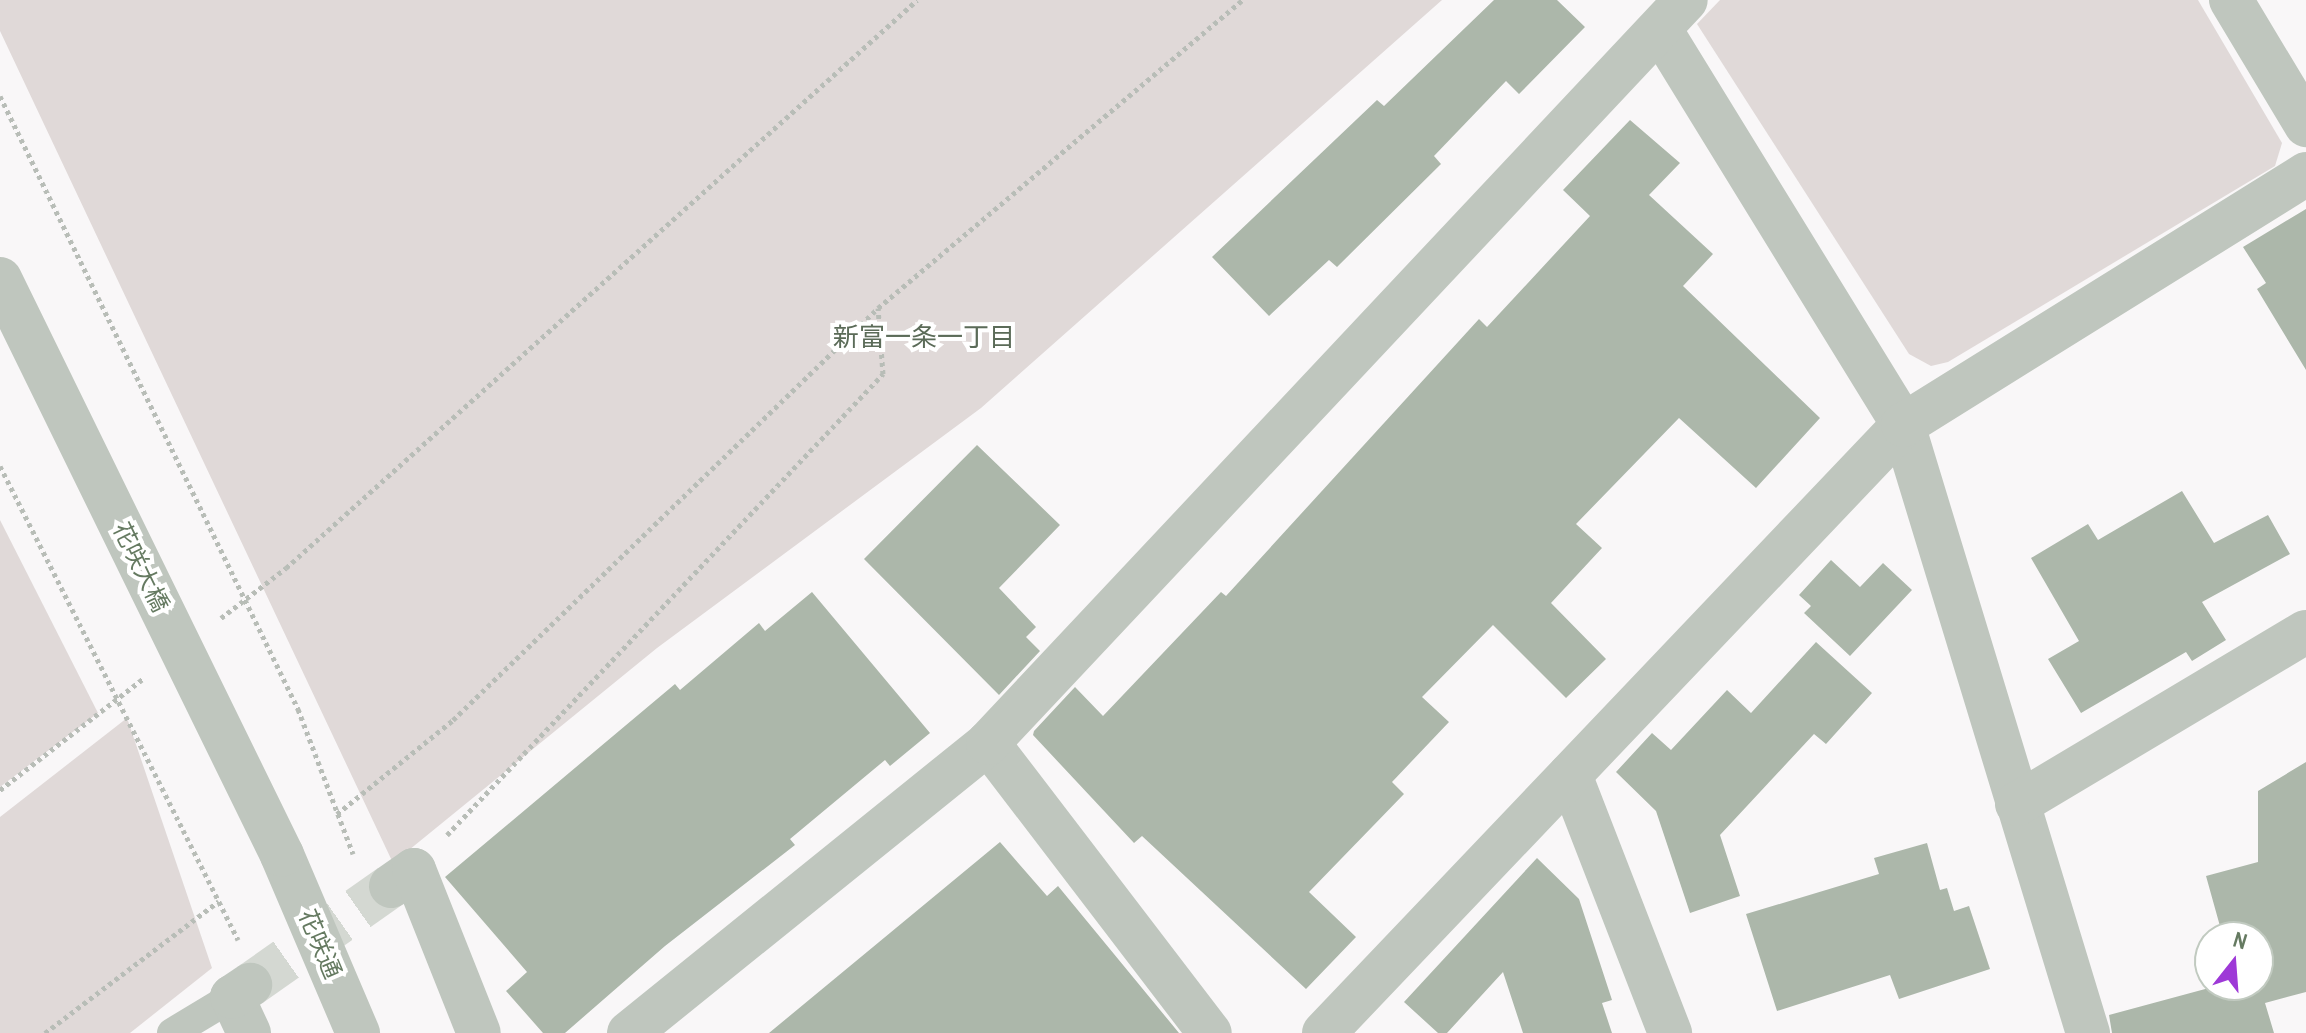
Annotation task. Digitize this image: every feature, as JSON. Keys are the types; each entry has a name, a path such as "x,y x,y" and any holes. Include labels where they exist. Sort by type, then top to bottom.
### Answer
{"street":[{"path":"2231,0 2306,125"},
{"path":"629,1033 988,743 1673,16 1903,425 2088,1033"},
{"path":"1324,1033 1903,425 2306,174"},
{"name":"花咲大橋","path":"0,279 282,855"},
{"path":"2017,804 2306,632"},
{"path":"988,743 1210,1033"},
{"path":"1570,775 1670,1033"},
{"name":"花咲通","path":"282,855 358,1033"},
{"path":"403,878 479,1033"}],"lane":[{"path":"172,1033 243,1005"}],"path":[{"path":"211,626 286,568 917,0"},
{"path":"337,814 453,720 878,308 1242,0"},
{"path":"0,96 298,709"},
{"path":"403,878 883,374 878,308"},
{"path":"0,466 233,931"},
{"path":"0,790 149,675"},
{"path":"45,1033 219,901"}],"shaded area":[{"path":"0,0 1442,0 981,408 657,648 393,863 0,31"},
{"path":"1720,0 2198,0 2282,143 2275,166 1948,362 1931,366 1909,354 1697,24"},
{"path":"0,520 98,713 0,787"},
{"path":"127,718 212,968 130,1033 0,1033 0,817"}],"building":[{"path":"1494,0 1557,0 1585,27 1519,94 1506,81 1434,156 1441,164 1337,267 1329,260 1269,316 1212,257 1377,100 1384,106"},
{"path":"1630,120 1680,163 1649,195 1713,254 1683,286 1820,418 1756,488 1679,418 1576,524 1602,548 1551,603 1606,659 1566,698 1493,625 1422,697 1449,722 1392,782 1404,794 1309,892 1356,937 1306,989 1142,836 1134,843 1033,735 1034,731 1075,687 1103,716 1221,592 1226,596 1479,319 1487,327 1590,216 1563,190"},
{"path":"2306,209 2306,370 2257,289 2266,283 2243,247"},
{"path":"977,445 1060,525 999,588 1036,627 1026,637 1040,651 999,695 864,559"},
{"path":"2182,491 2214,543 2268,515 2290,554 2202,602 2226,640 2192,661 2186,652 2081,713 2048,659 2079,641 2031,558 2088,524 2098,540"},
{"path":"1831,560 1860,587 1883,563 1912,590 1850,656 1804,613 1811,606 1799,595"},
{"path":"812,592 930,733 890,766 885,760 790,839 795,845 665,946 565,1033 543,1033 506,991 527,972 445,877 675,684 680,690 759,623 765,631"},
{"path":"1816,642 1872,693 1826,744 1814,734 1720,835 1740,896 1690,913 1656,811 1616,772 1652,733 1671,750 1727,690 1751,713"},
{"path":"2306,762 2306,992 2274,1001 2274,921 2219,921 2206,876 2258,862 2258,791"},
{"path":"1000,842 1047,896 1058,886 1179,1033 769,1033"},
{"path":"1927,843 1940,890 1947,888 1954,911 1969,906 1990,969 1899,999 1890,975 1777,1011 1746,914 1879,874 1874,858"},
{"path":"1537,858 1579,899 1612,1000 1602,1003 1612,1033 1523,1033 1503,972 1447,1033 1438,1033 1404,1002"},
{"path":"2194,992 2194,1001 2272,1001 2265,1003 2274,1033 2112,1033 2109,1015"}],"tunnel":[{"path":"250,985 391,886"}],"district":[{"name":"新富一条一丁目","path":"924,337"}]}
